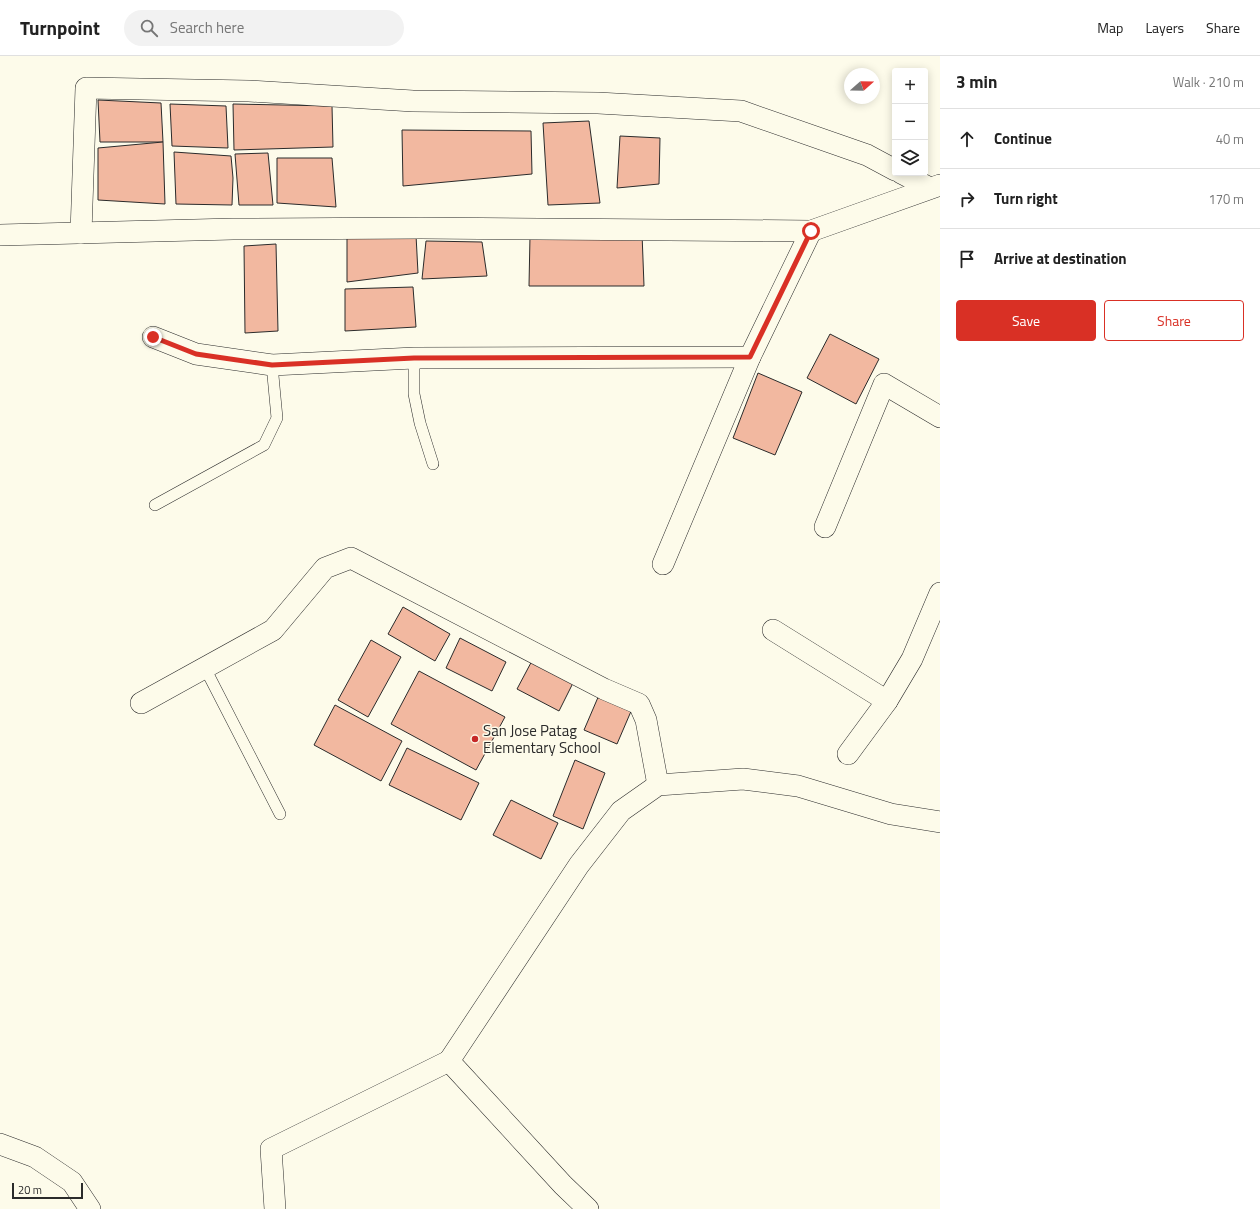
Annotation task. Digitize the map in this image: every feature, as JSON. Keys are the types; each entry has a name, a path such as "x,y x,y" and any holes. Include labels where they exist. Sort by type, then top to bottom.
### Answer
{"street":[{"path":"81,233 86,88 249,91 413,101 598,103 741,111 867,155 892,168"},
{"path":"908,176 935,187"},
{"path":"0,235 413,228 811,231 935,187"},
{"path":"663,564 750,357 811,231"},
{"path":"153,337 196,354 272,365 414,358 750,357"},
{"path":"825,527 884,384 940,417"},
{"path":"141,703 273,630 325,568 351,558 604,689 639,704 646,720 658,785"},
{"path":"848,754 887,701 912,659 940,593"},
{"path":"773,630 887,701"},
{"path":"275,1209 271,1149 449,1061 579,865 621,811 658,785 750,780 798,786 890,814 940,822"},
{"path":"449,1061 563,1185 588,1209"},
{"path":"0,1144 35,1157 72,1182 90,1209"}],"lane":[{"path":"414,358 414,394 420,423 433,464"},
{"path":"155,505 264,446 277,418 272,365"},
{"path":"204,668 280,814"}],"building":[{"path":"98,100 161,103 163,142 100,142"},
{"path":"170,104 226,106 228,148 172,146"},
{"path":"233,104 332,106 333,147 234,150"},
{"path":"589,121 600,203 548,205 543,123"},
{"path":"402,130 531,131 532,174 403,186"},
{"path":"620,136 660,138 659,184 617,188"},
{"path":"163,142 165,204 98,200 98,148"},
{"path":"174,152 231,156 233,178 232,205 176,204"},
{"path":"268,153 273,205 239,205 235,154"},
{"path":"277,158 332,158 336,207 277,203"},
{"path":"347,232 416,235 418,273 347,282"},
{"path":"642,233 644,286 529,286 530,236"},
{"path":"426,241 482,242 487,276 422,279"},
{"path":"276,244 278,331 245,333 244,246"},
{"path":"413,287 416,327 345,331 345,289"},
{"path":"830,334 879,359 856,404 807,378"},
{"path":"758,373 802,392 775,455 733,438"},
{"path":"403,607 450,634 435,661 388,634"},
{"path":"460,638 506,662 492,691 446,668"},
{"path":"371,640 401,657 368,717 338,700"},
{"path":"534,657 575,679 559,711 517,689"},
{"path":"419,671 505,717 476,770 391,724"},
{"path":"599,695 632,709 617,744 584,730"},
{"path":"335,705 402,741 381,781 314,745"},
{"path":"407,748 479,783 461,820 389,785"},
{"path":"575,760 605,773 583,829 553,816"},
{"path":"511,800 558,823 541,859 493,835"}],"place":[{"name":"San Jose Patag Elementary School","path":"475,739"}],"route":[{"path":"153,337 196,354 272,365 414,358 750,357 811,231"}]}
